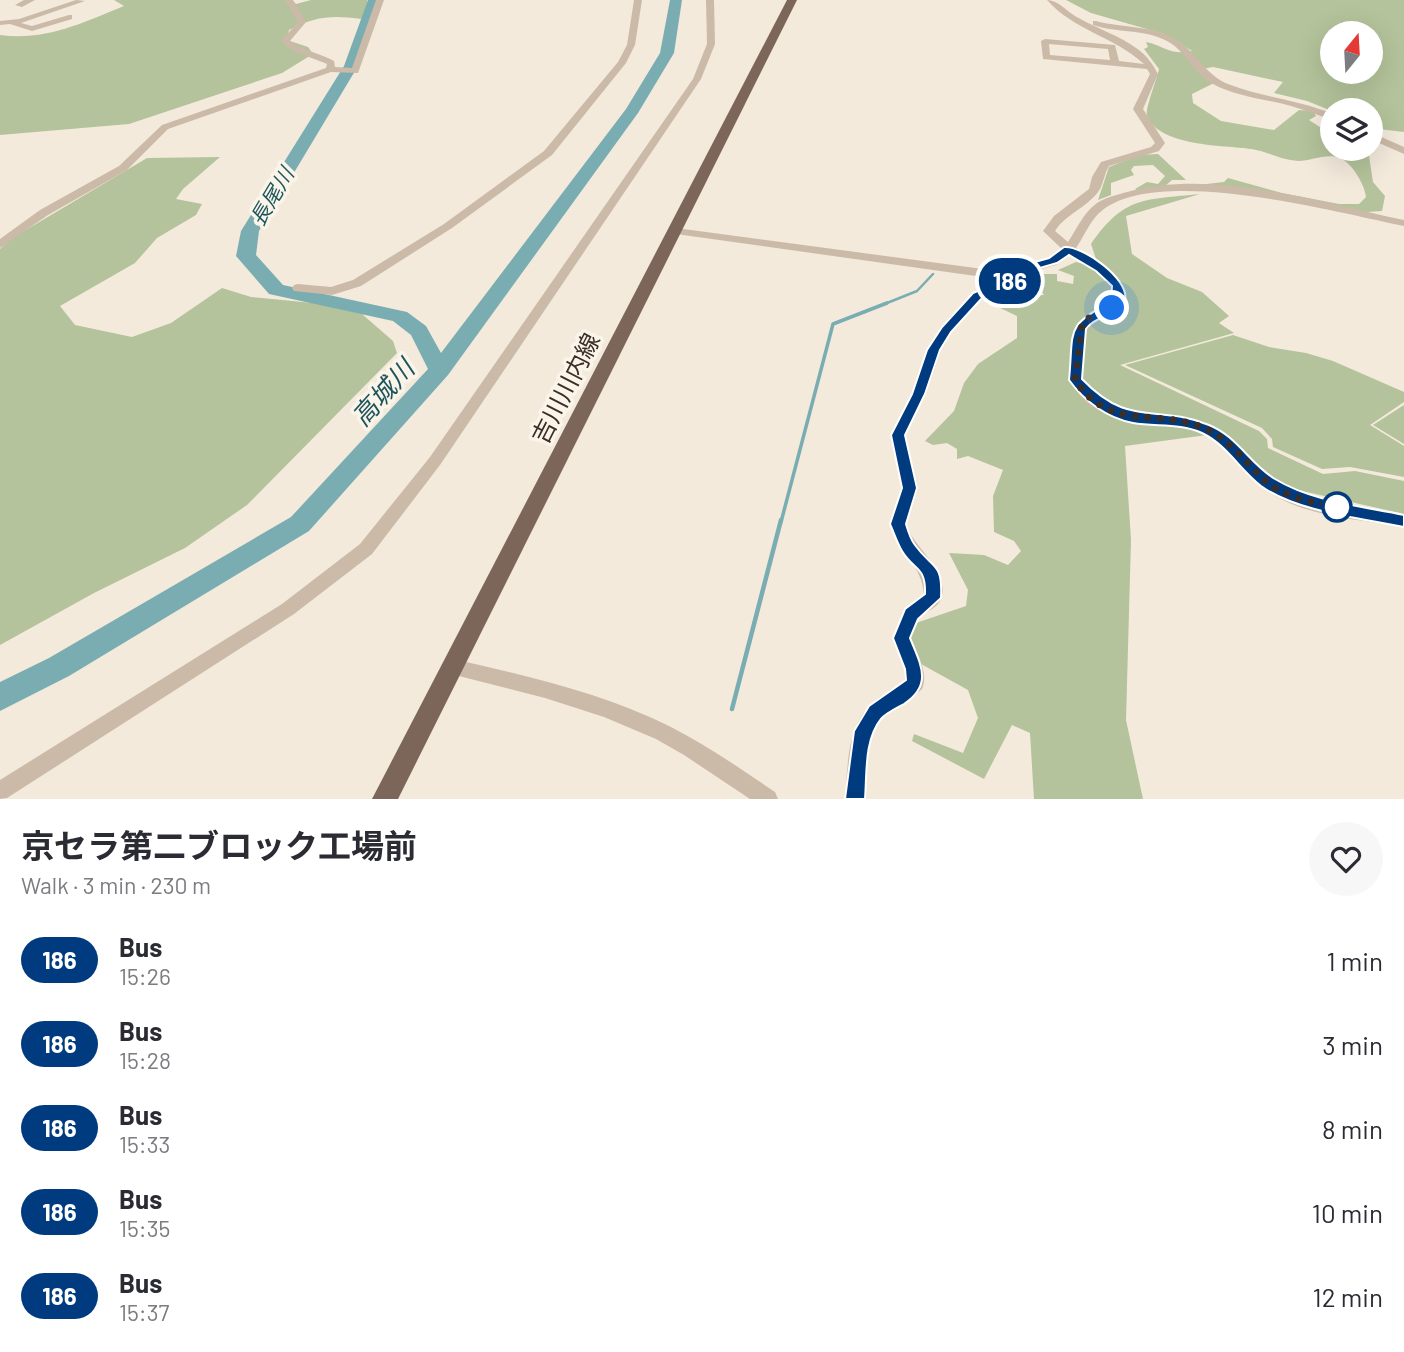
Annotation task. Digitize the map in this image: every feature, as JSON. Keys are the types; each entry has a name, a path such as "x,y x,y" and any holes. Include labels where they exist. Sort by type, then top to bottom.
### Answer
{"main road":[{"name":"吉川川内線","path":"385,799 792,0"}],"street":[{"path":"19,5 31,0"},
{"path":"289,0 302,22 285,41 299,51 326,59 331,63 330,69"},
{"path":"0,245 46,209 128,165 150,138 165,127 330,69 350,71 380,0"},
{"path":"298,288 332,291 357,283 448,226 548,153 622,63 634,35 638,0"},
{"path":"0,791 288,609 366,549 435,461 697,79 711,44 710,0"},
{"path":"1051,0 1131,48 1152,69"},
{"path":"13,23 81,1"},
{"path":"0,23 13,23 32,29 73,18 51,10"},
{"path":"1071,14 1108,28 1165,37 1178,45 1200,72 1214,81 1251,94 1308,106 1320,112"},
{"path":"1077,37 1118,42"},
{"path":"1115,64 1112,47 1045,41 1046,57 1152,69"},
{"path":"1071,62 1152,69"},
{"path":"1152,69 1138,109 1160,138 1159,146 1114,160 1101,169 1094,190 1058,218 1049,231 1068,250 1100,268 1113,279 1119,291 1116,305 1086,320 1080,329 1075,380 1087,395 1122,415 1173,421 1206,429 1231,446 1267,482 1297,498 1404,521"},
{"path":"1383,141 1404,151"},
{"path":"676,231 964,272 1014,272 1053,261 1068,250 1093,210 1106,202 1186,188 1245,193 1404,223"},
{"path":"855,799 861,738 875,712 906,692 915,682 914,669 902,638 911,614 933,598 934,580 909,549 898,524 910,488 898,435 919,394 934,350 947,329 977,296 1010,281 1014,272"},
{"path":"453,667 549,689 625,716 691,748 768,799"},
{"path":"374,799 396,778"},
{"path":"392,799 396,778"}],"green space":[{"path":"114,0 292,0 296,4 311,0 367,0 370,6 362,19 324,18 289,30 287,40 308,47 313,54 282,73 129,124 0,135 0,35 33,35 64,29 124,6"},
{"path":"1066,0 1404,0 1404,132 1383,130 1383,98 1320,98 1320,106 1274,93 1283,82 1213,67 1197,70 1214,83 1192,94 1193,103 1221,121 1274,130 1299,110 1313,111 1316,116 1309,120 1320,127 1320,158 1291,160 1257,150 1178,139 1164,133 1147,115 1159,69 1144,49 1148,47 1146,42 1173,51 1192,51 1164,34 1091,13"},
{"path":"1158,154 1186,180 1172,180 1165,186 1138,191 1135,189 1147,182 1158,184 1165,176 1153,165 1134,166 1131,170 1134,175 1111,183 1111,195 1098,200 1109,167 1140,155"},
{"path":"220,157 183,189 176,199 202,204 196,215 157,238 135,263 60,306 75,325 132,337 171,323 222,288 251,297 313,303 362,314 393,341 397,353 247,505 185,548 94,593 0,645 0,249 9,240 147,158"},
{"path":"1345,161 1370,161 1373,182 1385,196 1382,211 1367,212 1198,185 1224,182 1228,178 1282,193 1339,204 1359,204 1366,197 1357,175"},
{"path":"1200,194 1126,216 1132,254 1167,278 1202,292 1229,316 1219,323 1234,333 1120,365 1259,431 1267,439 1268,448 1323,474 1355,471 1404,481 1404,514 1289,488 1266,473 1229,436 1207,435 1125,446 1131,540 1126,720 1143,799 1034,799 1030,733 1012,725 984,779 912,741 914,734 963,753 978,718 968,690 921,664 909,639 916,623 966,606 968,590 949,553 984,555 1008,565 1021,551 1014,541 994,532 993,496 1003,470 968,456 957,459 957,449 947,443 933,445 925,441 954,411 964,383 978,364 1017,338 1017,316 981,299 994,292 1000,298 1012,302 1044,295 1035,282 1038,274 1057,274 1057,281 1073,284 1074,276 1058,270 1076,262 1110,271 1096,259 1091,244 1115,216 1138,203"},
{"path":"1233,335 1269,347 1333,361 1404,392 1404,402 1370,425 1404,446 1404,477 1350,467 1322,469 1273,447 1272,439 1262,428 1125,365"},
{"path":"1404,405 1404,444 1373,425"}],"waterway":[{"name":"長尾川","path":"374,0 351,66 250,231 246,256 276,290 400,316 419,331 440,370"},
{"name":"高城川","path":"440,370 633,110 667,53 676,0"},
{"path":"887,303 917,291 933,274"},
{"path":"781,522 833,324 887,303"},
{"path":"882,305 887,303"},
{"name":"高城川","path":"0,697 59,667 300,524 440,370"},
{"path":"732,709 781,520"}],"bus line":[{"name":"186","path":"855,799 861,738 875,712 906,692 915,682 914,669 902,638 911,614 933,598 934,580 926,565 901,537 898,524 907,504 910,488 901,458 898,435 919,394 924,371 947,329 977,296 1010,281 1014,272 1053,261 1068,250 1100,268 1118,285 1119,300 1116,305 1090,317 1080,329 1075,380 1097,403 1134,418 1173,421 1206,429 1223,439 1267,482 1297,498 1404,521"}],"route":[{"path":"1112,308 1090,317 1080,329 1075,380 1087,395 1122,415 1173,421 1206,429 1223,439 1267,482 1280,491 1297,498 1337,507"}]}
